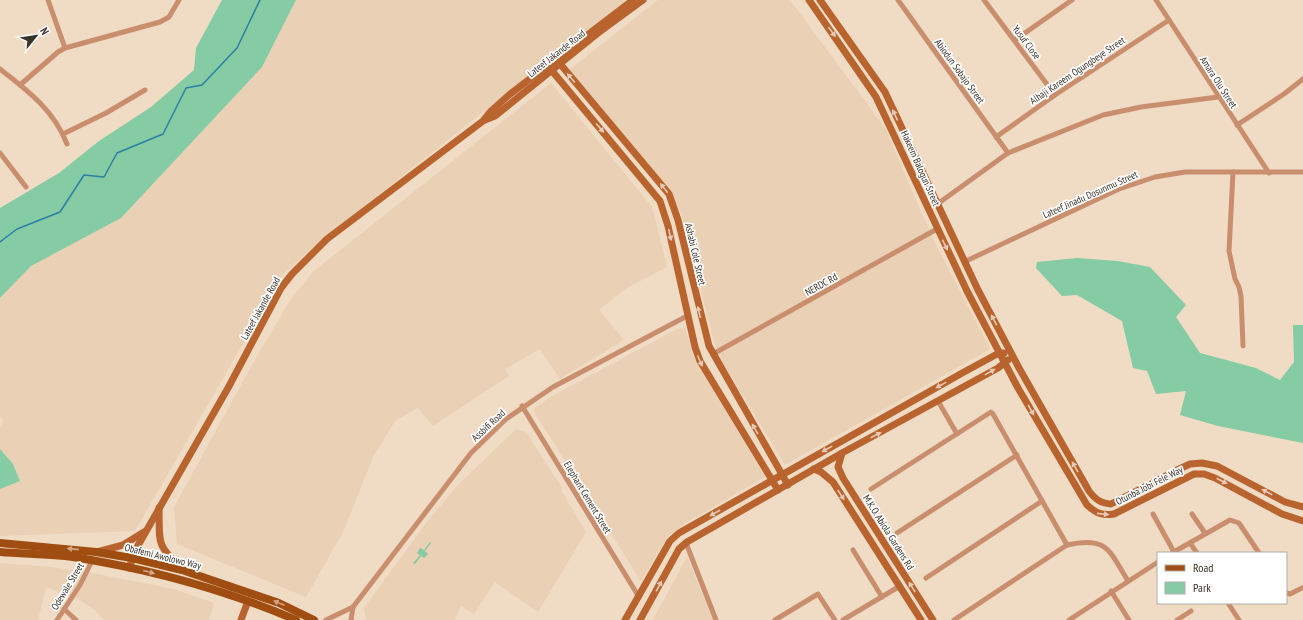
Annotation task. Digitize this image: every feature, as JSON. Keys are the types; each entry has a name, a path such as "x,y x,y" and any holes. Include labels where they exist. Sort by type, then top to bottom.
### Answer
{"main road":[{"name":"Obafemi Awolowo Way","path":"0,544 96,552 132,558 182,570 279,603 314,620"},
{"name":"Obafemi Awolowo Way","path":"0,552 73,557 129,568 248,601 296,620"}],"street":[{"path":"48,0 65,48"},
{"path":"20,84 58,52 65,48 160,22 170,17 179,0"},
{"name":"Lateef Jakande Road","path":"129,568 132,558 146,531 228,388 281,288 292,274 327,239 483,121 491,111 550,68 633,0"},
{"name":"Lateef Jakande Road","path":"557,62 642,0"},
{"name":"Hakeem Balogun Street","path":"809,0 868,83 907,161 937,229 999,353"},
{"name":"Hakeem Balogun Street","path":"820,0 885,92 964,262 1012,355"},
{"name":"Abiodun Sobajo Street","path":"898,0 1008,153"},
{"name":"Yusuf Close","path":"984,0 1055,95"},
{"path":"1015,40 1072,0"},
{"name":"Amara Olu Street","path":"1156,0 1269,173"},
{"name":"Alhaji Kareem Ogungbeye Street","path":"996,137 1055,95 1169,20"},
{"name":"Ashabi Cole Street","path":"557,62 669,194 678,220 702,323 713,354 788,485"},
{"path":"550,68 660,201 668,226 687,316 700,361 778,490"},
{"path":"0,69 40,101 63,134 67,144"},
{"path":"1237,125 1284,94 1303,79"},
{"path":"63,134 106,113 145,90"},
{"path":"574,96 582,90"},
{"name":"Hakeem Balogun Street","path":"936,204 1008,153 1103,115 1141,107 1218,97"},
{"path":"0,153 26,187"},
{"path":"907,161 915,158"},
{"name":"Lateef Jinadu Dosunmu Street","path":"964,262 1119,189 1155,176 1185,172 1303,172"},
{"path":"1233,172 1229,251 1235,279 1240,291 1243,346"},
{"name":"NERDC Rd","path":"713,354 937,229"},
{"name":"Assbifi Road","path":"352,607 471,453 506,419 522,406 553,387 687,316"},
{"path":"625,620 670,541 679,532 999,353 1012,355 1005,364 842,453 686,543 679,549 640,620"},
{"name":"Otunba Jobi Fele Way","path":"999,353 1081,496 1087,505 1096,513 1104,515 1114,514 1194,474 1204,474 1215,478 1282,514 1303,521"},
{"name":"Otunba Jobi Fele Way","path":"1012,355 1089,491 1095,499 1102,503 1111,504 1190,464 1202,463 1217,466 1285,502 1303,508"},
{"path":"964,372 970,383"},
{"path":"938,401 957,434"},
{"name":"Elephant Cement Street","path":"522,406 639,597"},
{"path":"871,489 990,412 993,414 1017,455 1067,546"},
{"path":"752,448 762,442"},
{"name":"M.K.O. Abiola Gardens Rd","path":"842,453 838,467 843,478 933,620"},
{"path":"897,533 1017,455"},
{"name":"M.K.O. Abiola Gardens Rd","path":"814,470 822,472 833,482 921,620"},
{"path":"1158,480 1163,489"},
{"path":"926,578 1042,501"},
{"path":"159,508 158,531 161,544 166,554 182,570"},
{"path":"1153,514 1173,552 1230,520 1236,521 1242,526 1258,552"},
{"path":"1192,514 1205,534"},
{"path":"96,552 123,545 146,531"},
{"path":"954,620 1067,546 1091,542 1101,544 1110,552 1128,581"},
{"path":"1190,542 1195,552"},
{"path":"686,543 716,620"},
{"path":"853,550 882,597"},
{"name":"Odewale Street","path":"57,620 80,585 92,561"},
{"path":"1069,620 1157,563"},
{"path":"843,620 900,586"},
{"path":"1287,593 1290,594 1302,588"},
{"path":"1112,591 1129,620"},
{"path":"775,620 818,594 835,620"},
{"path":"241,620 248,601"},
{"path":"1229,604 1239,620"},
{"path":"326,620 352,607"},
{"path":"351,620 352,607"},
{"path":"64,609 76,620"},
{"path":"1177,620 1191,611"}],"shaded area":[{"path":"296,0 626,0 322,239 283,274 135,531 0,536 0,489 20,481 13,464 0,449 0,426 4,422 0,417 0,298 31,266 121,218 262,67"},
{"path":"658,0 790,0 885,128 933,239 990,349 785,465 723,363 715,345 682,216 671,192 569,70"},
{"path":"551,83 652,207 667,267 625,289 599,310 624,340 560,379 540,349 505,369 509,376 433,426 418,408 395,421 373,457 344,530 306,597 177,544 174,507 253,363 291,299 314,271"},
{"path":"685,328 694,357 765,477 684,524 667,537 641,581 536,415 534,409 550,397 677,329"},
{"path":"516,429 526,432 562,488 561,490 586,532 538,612 495,582 474,614 461,606 454,620 366,620 364,608 429,519 458,485"},
{"path":"687,557 713,620 653,620"},
{"path":"0,563 52,567 97,574 174,589 214,603 209,620 104,620 95,610 76,598 46,587 38,620 0,620"}],"green space":[{"path":"222,0 296,0 262,67 121,218 31,266 0,298 0,208 59,173 99,141 151,107 194,70 196,48"},
{"path":"1077,258 1118,261 1150,267 1186,305 1176,317 1200,353 1256,368 1280,380 1294,362 1293,325 1303,325 1303,443 1218,426 1180,415 1186,391 1156,394 1147,371 1133,368 1122,321 1077,295 1062,296 1036,268 1037,262"},
{"path":"0,449 13,464 20,481 0,489"},
{"path":"430,542 431,543 425,551 428,554 424,558 421,556 415,564 413,563 420,555 417,553 420,548 424,550"}],"waterway":[{"path":"0,242 17,229 60,212 84,175 104,177 117,153 163,134 186,88 202,85 237,48 260,0"}]}
